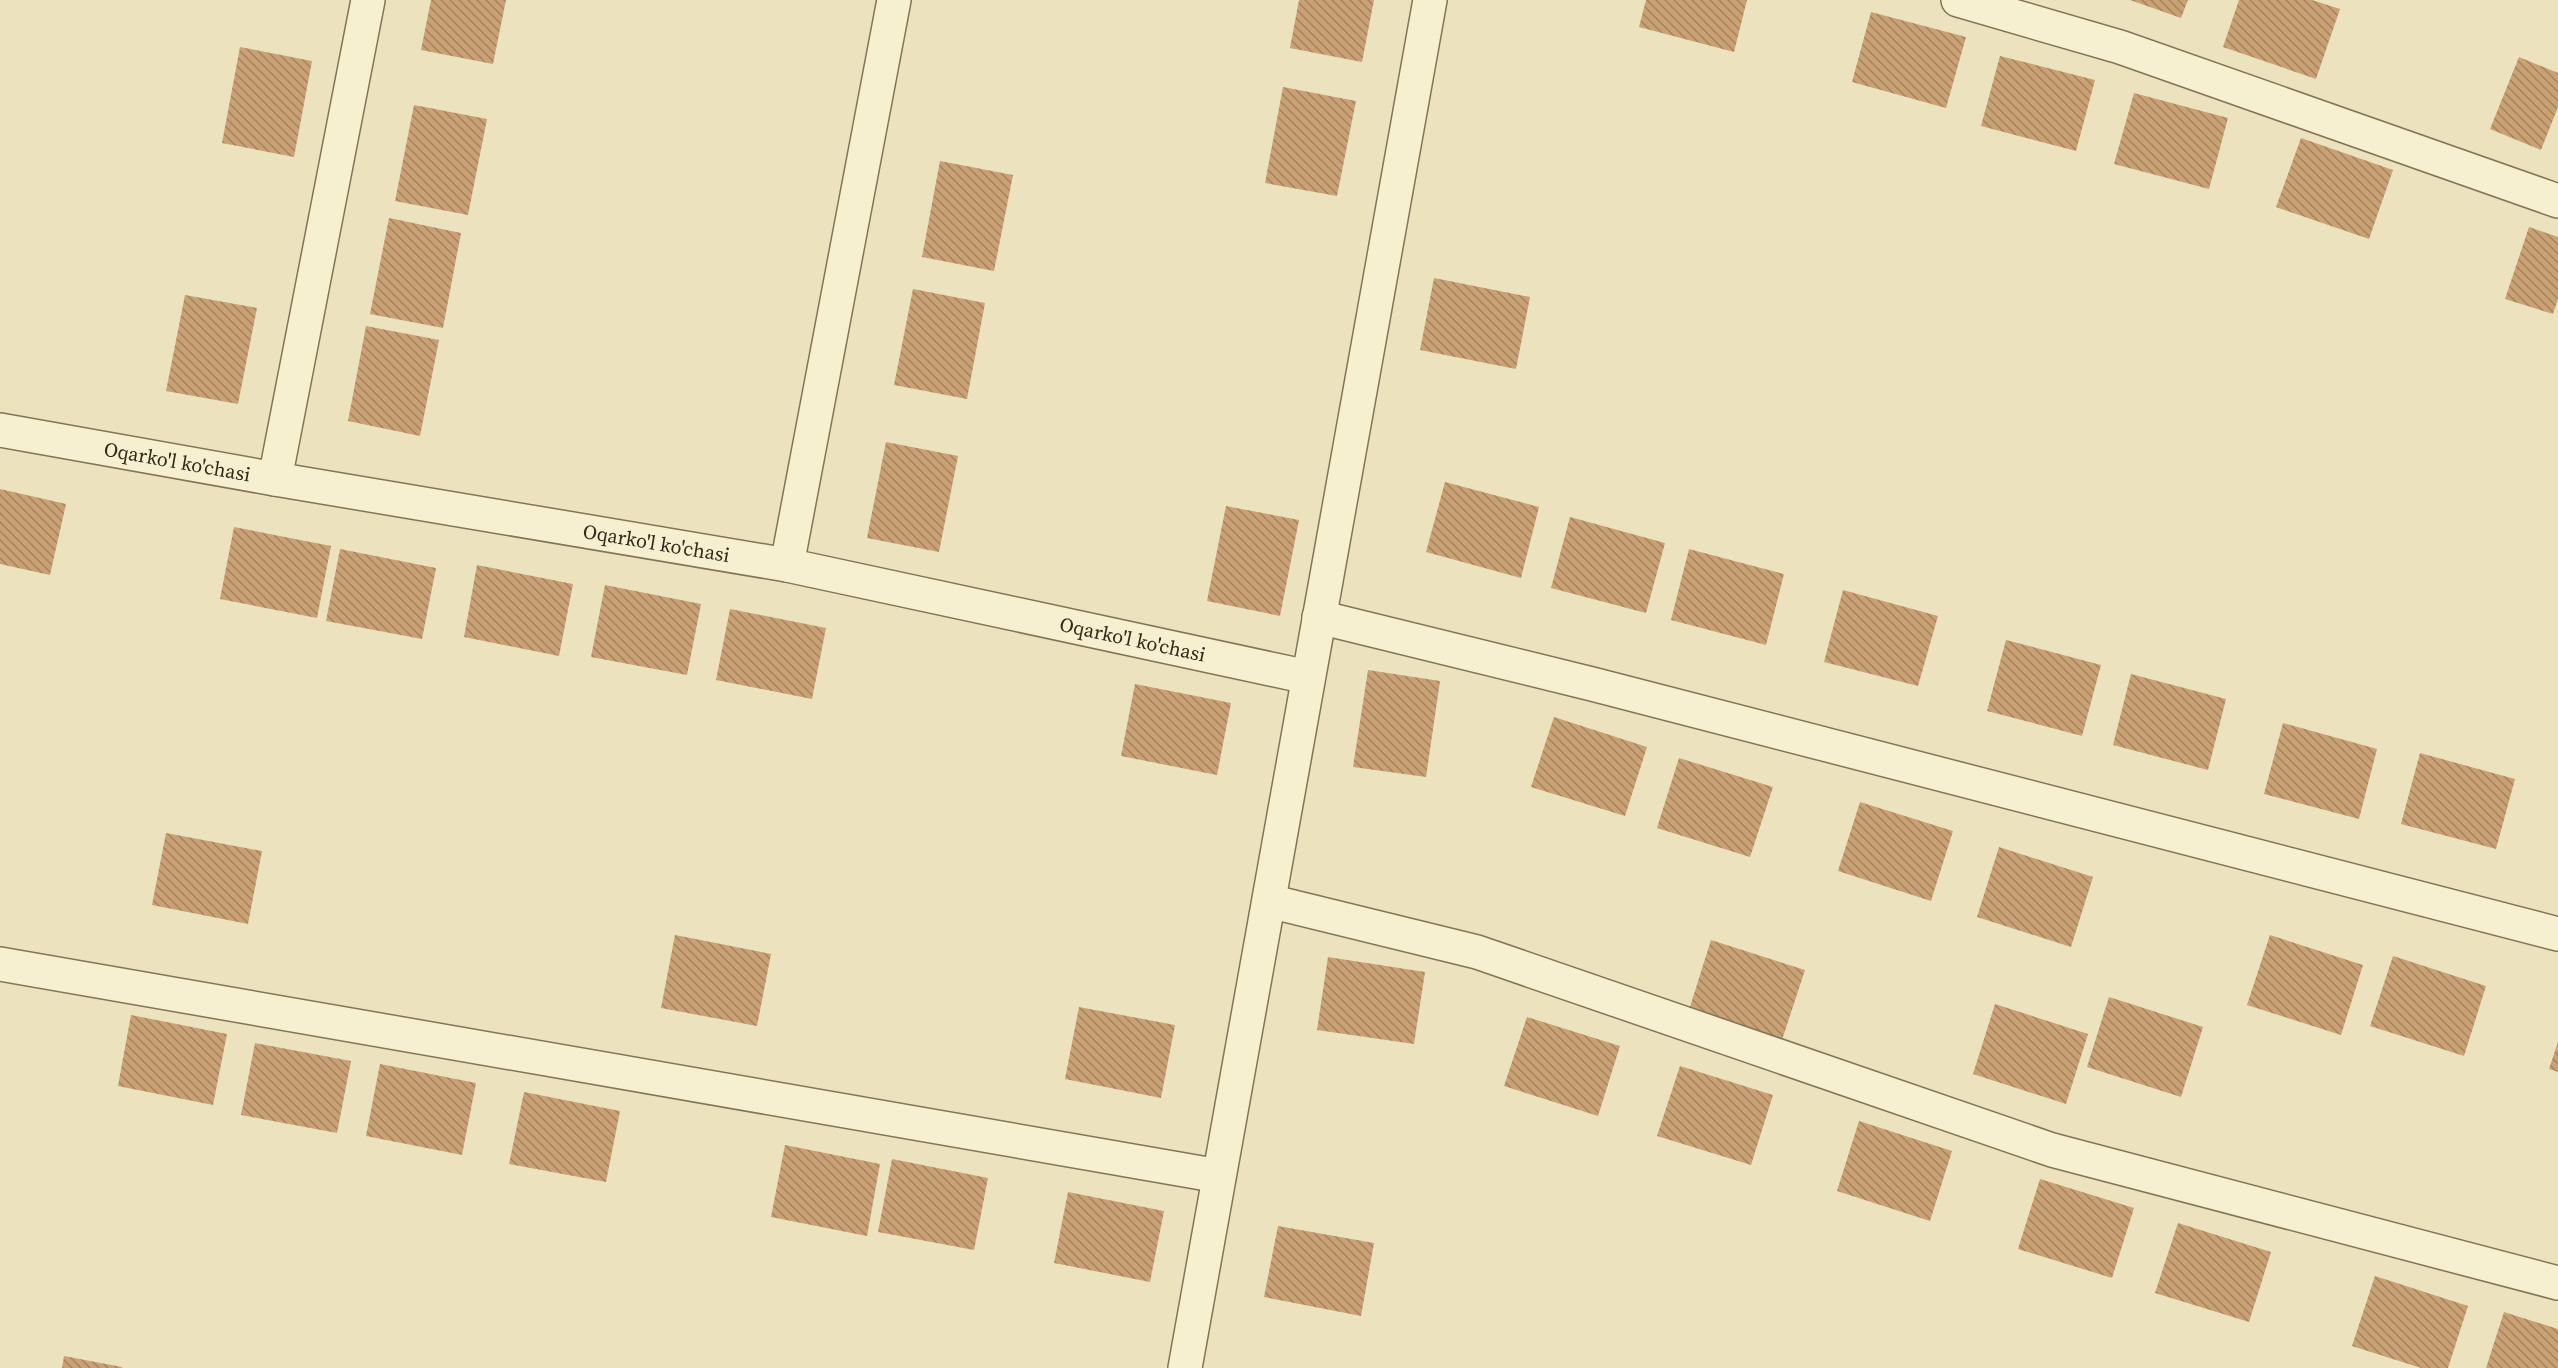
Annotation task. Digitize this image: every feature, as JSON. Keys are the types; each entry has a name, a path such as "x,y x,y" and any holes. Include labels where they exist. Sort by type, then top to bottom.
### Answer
{"street":[{"path":"274,479 368,0"},
{"path":"788,565 894,0"},
{"path":"1185,1368 1430,0"},
{"path":"1958,0 2120,47 2558,201"},
{"name":"Oqarko'l ko'chasi","path":"0,430 274,479 788,565 1308,677"},
{"path":"1319,617 1592,684 2558,934"},
{"path":"1269,901 1477,952 2052,1150 2558,1283"},
{"path":"0,964 1219,1176"}],"building":[{"path":"431,0 506,0 493,64 421,50"},
{"path":"1299,0 1374,0 1362,62 1290,48"},
{"path":"1646,0 1747,0 1734,52 1639,27"},
{"path":"2130,0 2188,0 2181,18"},
{"path":"2239,0 2312,0 2340,9 2316,79 2223,47"},
{"path":"1871,12 1966,37 1946,108 1852,82"},
{"path":"240,47 312,61 294,157 222,143"},
{"path":"2000,56 2095,80 2076,151 1981,126"},
{"path":"2519,57 2558,73 2558,107 2541,150 2490,129"},
{"path":"1283,87 1356,101 1337,196 1265,183"},
{"path":"2134,93 2228,118 2209,189 2114,164"},
{"path":"414,105 487,119 468,215 395,201"},
{"path":"2301,138 2393,170 2369,239 2276,207"},
{"path":"940,161 1013,175 994,271 922,257"},
{"path":"389,218 461,233 443,328 370,314"},
{"path":"2529,227 2558,237 2558,299 2553,314 2505,299"},
{"path":"1434,278 1530,297 1516,369 1420,350"},
{"path":"913,289 985,303 967,399 894,385"},
{"path":"185,295 257,308 238,404 166,391"},
{"path":"366,326 439,340 420,436 348,421"},
{"path":"886,442 958,456 939,552 867,538"},
{"path":"1445,482 1539,507 1521,578 1426,552"},
{"path":"0,489 66,504 50,575 0,564"},
{"path":"1226,506 1299,520 1280,616 1207,601"},
{"path":"1570,517 1665,543 1646,613 1551,588"},
{"path":"234,527 331,546 317,618 220,599"},
{"path":"340,549 436,568 422,639 326,621"},
{"path":"1689,549 1784,574 1766,645 1671,620"},
{"path":"477,565 573,584 559,656 464,637"},
{"path":"605,585 701,604 687,675 591,657"},
{"path":"1843,590 1938,616 1918,686 1824,662"},
{"path":"730,609 826,628 812,699 716,680"},
{"path":"2006,640 2101,665 2082,736 1987,711"},
{"path":"1368,670 1440,681 1426,777 1353,767"},
{"path":"2131,674 2226,699 2208,770 2113,745"},
{"path":"1135,684 1231,703 1217,775 1121,756"},
{"path":"1554,717 1647,747 1625,816 1531,787"},
{"path":"2283,723 2377,749 2359,819 2264,794"},
{"path":"2420,753 2515,779 2496,849 2401,824"},
{"path":"1679,758 1773,787 1750,857 1657,828"},
{"path":"1860,802 1953,831 1931,901 1838,871"},
{"path":"166,833 262,851 248,924 152,905"},
{"path":"1999,847 2093,877 2071,947 1977,917"},
{"path":"675,935 771,954 757,1026 661,1008"},
{"path":"2270,935 2363,965 2341,1035 2247,1005"},
{"path":"1711,940 1805,970 1782,1040 1689,1010"},
{"path":"2393,956 2486,986 2464,1056 2370,1026"},
{"path":"1328,957 1425,972 1414,1044 1317,1030"},
{"path":"2109,997 2203,1027 2181,1097 2087,1067"},
{"path":"1995,1004 2088,1034 2066,1104 1973,1074"},
{"path":"1079,1007 1175,1025 1161,1098 1065,1079"},
{"path":"131,1015 227,1034 213,1105 118,1086"},
{"path":"1527,1017 1620,1046 1598,1116 1504,1086"},
{"path":"2558,1042 2558,1072 2549,1069"},
{"path":"255,1043 351,1061 337,1133 241,1115"},
{"path":"380,1064 476,1083 462,1155 366,1136"},
{"path":"1680,1066 1773,1095 1751,1165 1657,1136"},
{"path":"524,1092 620,1111 606,1182 509,1164"},
{"path":"1859,1121 1952,1151 1930,1221 1837,1191"},
{"path":"785,1145 880,1164 867,1236 771,1217"},
{"path":"892,1159 988,1178 974,1250 878,1232"},
{"path":"2040,1179 2134,1208 2112,1278 2018,1249"},
{"path":"1068,1192 1164,1211 1150,1282 1054,1263"},
{"path":"2178,1223 2271,1252 2249,1322 2155,1293"},
{"path":"1278,1226 1374,1243 1361,1316 1264,1297"},
{"path":"2375,1276 2468,1306 2448,1368 2421,1368 2352,1346"},
{"path":"2504,1312 2558,1329 2558,1368 2486,1368"},
{"path":"64,1356 122,1367 122,1368 62,1368"}]}
